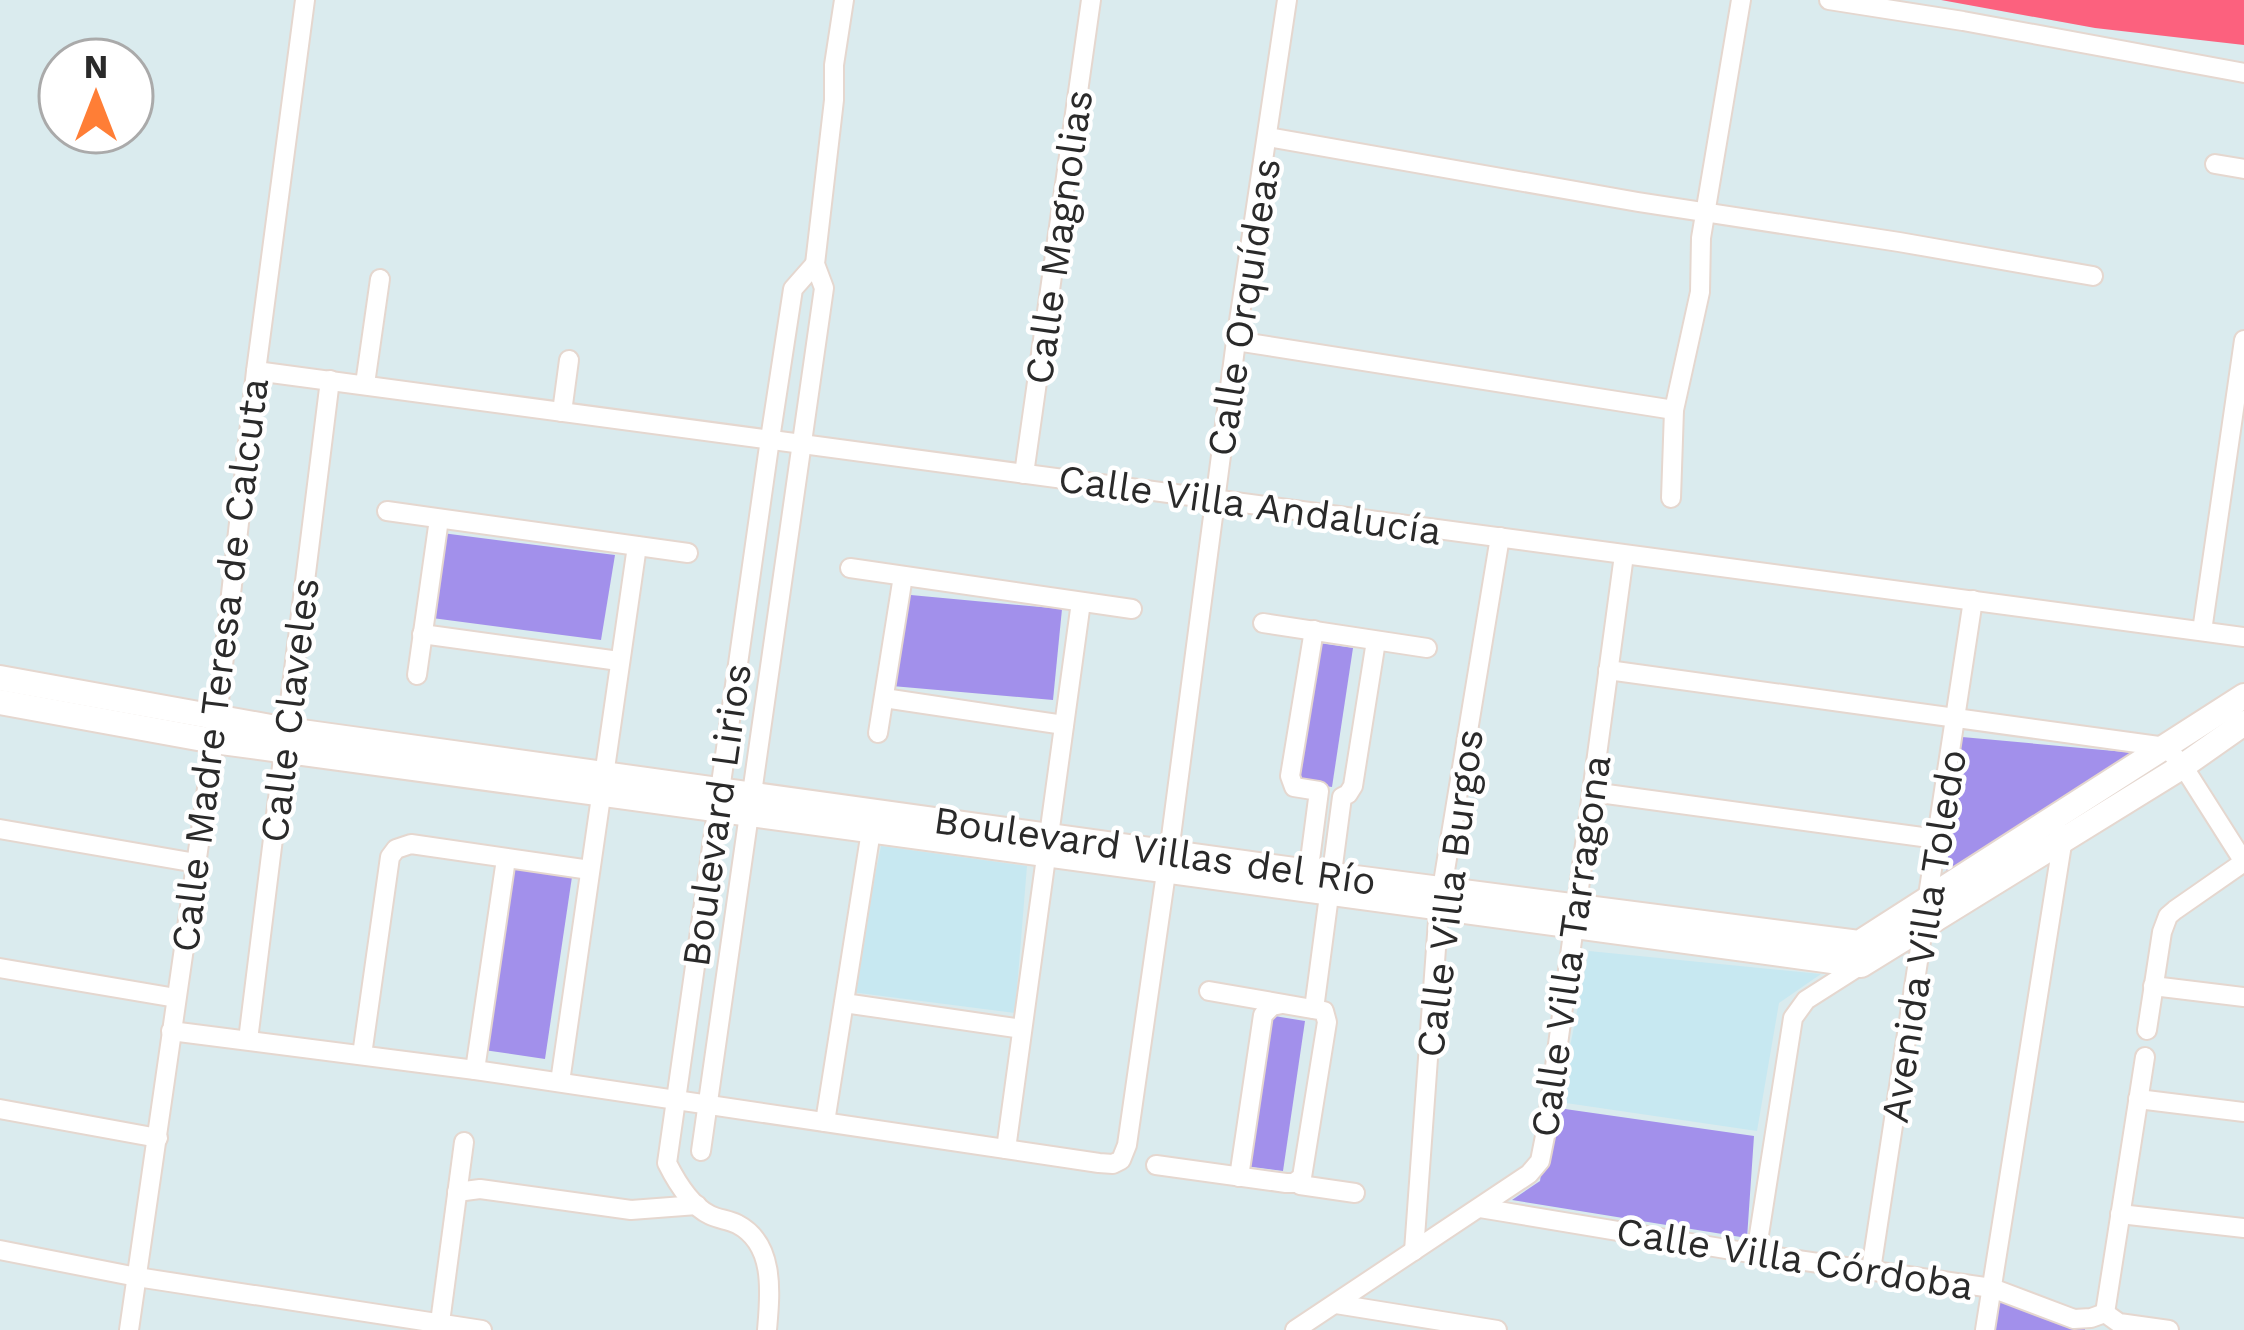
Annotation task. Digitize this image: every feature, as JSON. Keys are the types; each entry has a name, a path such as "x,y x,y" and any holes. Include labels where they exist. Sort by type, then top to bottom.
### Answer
{"street":[{"name":"Calle Madre Teresa de Calcuta","path":"129,1330 215,730 305,0"},
{"name":"Boulevard Lirios","path":"701,1151 824,288 815,264 844,0"},
{"name":"Calle Magnolias","path":"1024,474 1091,0"},
{"name":"Calle Orquídeas","path":"1006,1149 1099,1163 1117,1163 1126,1152 1287,0"},
{"path":"1671,498 1674,410 1700,292 1701,238 1741,0"},
{"path":"1829,0 2244,73"},
{"path":"1268,137 2093,277"},
{"path":"2215,164 2244,169"},
{"name":"Boulevard Lirios","path":"697,1205 667,1163 794,289 815,264"},
{"path":"364,384 380,279"},
{"path":"2202,631 2240,401 2244,340"},
{"path":"1236,341 1674,410"},
{"path":"562,412 569,360"},
{"name":"Calle Villa Andalucía","path":"256,371 2244,637"},
{"name":"Calle Claveles","path":"248,1040 330,380"},
{"path":"387,511 688,553"},
{"path":"417,675 439,519"},
{"name":"Calle Villa Burgos","path":"1414,1251 1441,898 1500,537"},
{"path":"560,1082 638,546"},
{"name":"Calle Villa Tarragona","path":"1295,1330 1480,1208 1540,1161 1624,555"},
{"path":"850,568 1132,609"},
{"path":"878,733 903,576"},
{"name":"Avenida Villa Toledo","path":"1870,1270 1973,601"},
{"path":"171,1031 560,1082 1006,1149 1081,602"},
{"path":"1263,622 1427,648"},
{"path":"1314,630 1290,776 1294,787 1319,791 1314,1009"},
{"path":"422,634 619,661"},
{"path":"1319,882 1342,796 1353,786 1376,640"},
{"path":"1608,670 1957,718 2174,756 2244,862 2168,916 2147,1030"},
{"name":"Boulevard Villas del Río","path":"0,678 215,730"},
{"name":"Boulevard Villas del Río","path":"2174,756 2244,696"},
{"path":"884,698 1064,725"},
{"name":"Boulevard Villas del Río","path":"0,702 1575,916 1861,964 1924,925 2057,829"},
{"name":"Boulevard Villas del Río","path":"1575,916 1859,944 2174,756 2244,723"},
{"path":"1592,792 1937,839"},
{"name":"Boulevard Villas del Río","path":"750,803 871,831 1048,845"},
{"path":"0,829 196,862"},
{"path":"1985,1330 2057,829"},
{"path":"825,1121 871,831"},
{"path":"362,1055 390,857 396,849 411,844 590,871"},
{"path":"475,1070 506,859"},
{"path":"1756,1254 1793,1018 1806,1000 1861,964"},
{"path":"0,968 176,998"},
{"path":"2153,986 2244,997"},
{"path":"1209,991 1324,1011 1327,1022 1300,1185 1355,1193"},
{"path":"844,1003 1022,1029"},
{"path":"1239,1177 1263,1015 1283,1004"},
{"path":"2105,1313 2145,1057"},
{"path":"2138,1099 2244,1112"},
{"path":"0,1109 158,1138"},
{"path":"439,1327 464,1142"},
{"path":"1156,1165 1286,1183 1300,1175"},
{"path":"457,1192 480,1189 631,1210 697,1205 709,1215 740,1225 758,1245 771,1288 767,1330"},
{"name":"Calle Villa Córdoba","path":"1480,1208 1992,1288 2074,1319 2105,1313 2120,1323 2169,1330"},
{"path":"2120,1214 2244,1228"},
{"path":"0,1250 137,1277 482,1330"},
{"path":"1336,1304 1401,1323 1497,1330"}],"shaded area":[{"path":"1941,0 2244,0 2244,45 2095,28"},
{"path":"442,533 615,555 601,640 432,618"},
{"path":"900,594 1062,609 1053,700 892,686"},
{"path":"1312,642 1353,648 1332,787 1291,781"},
{"path":"1962,737 2136,753 1946,874"},
{"path":"881,846 1027,866 1015,1013 851,992"},
{"path":"512,861 573,870 545,1059 484,1050"},
{"path":"1589,951 1821,974 1779,1003 1757,1131 1559,1102"},
{"path":"1268,1015 1305,1021 1283,1171 1245,1166"},
{"path":"1551,1107 1754,1136 1747,1238 1512,1200 1540,1181"},
{"path":"1996,1294 2085,1326 2085,1330 1990,1330"}]}
